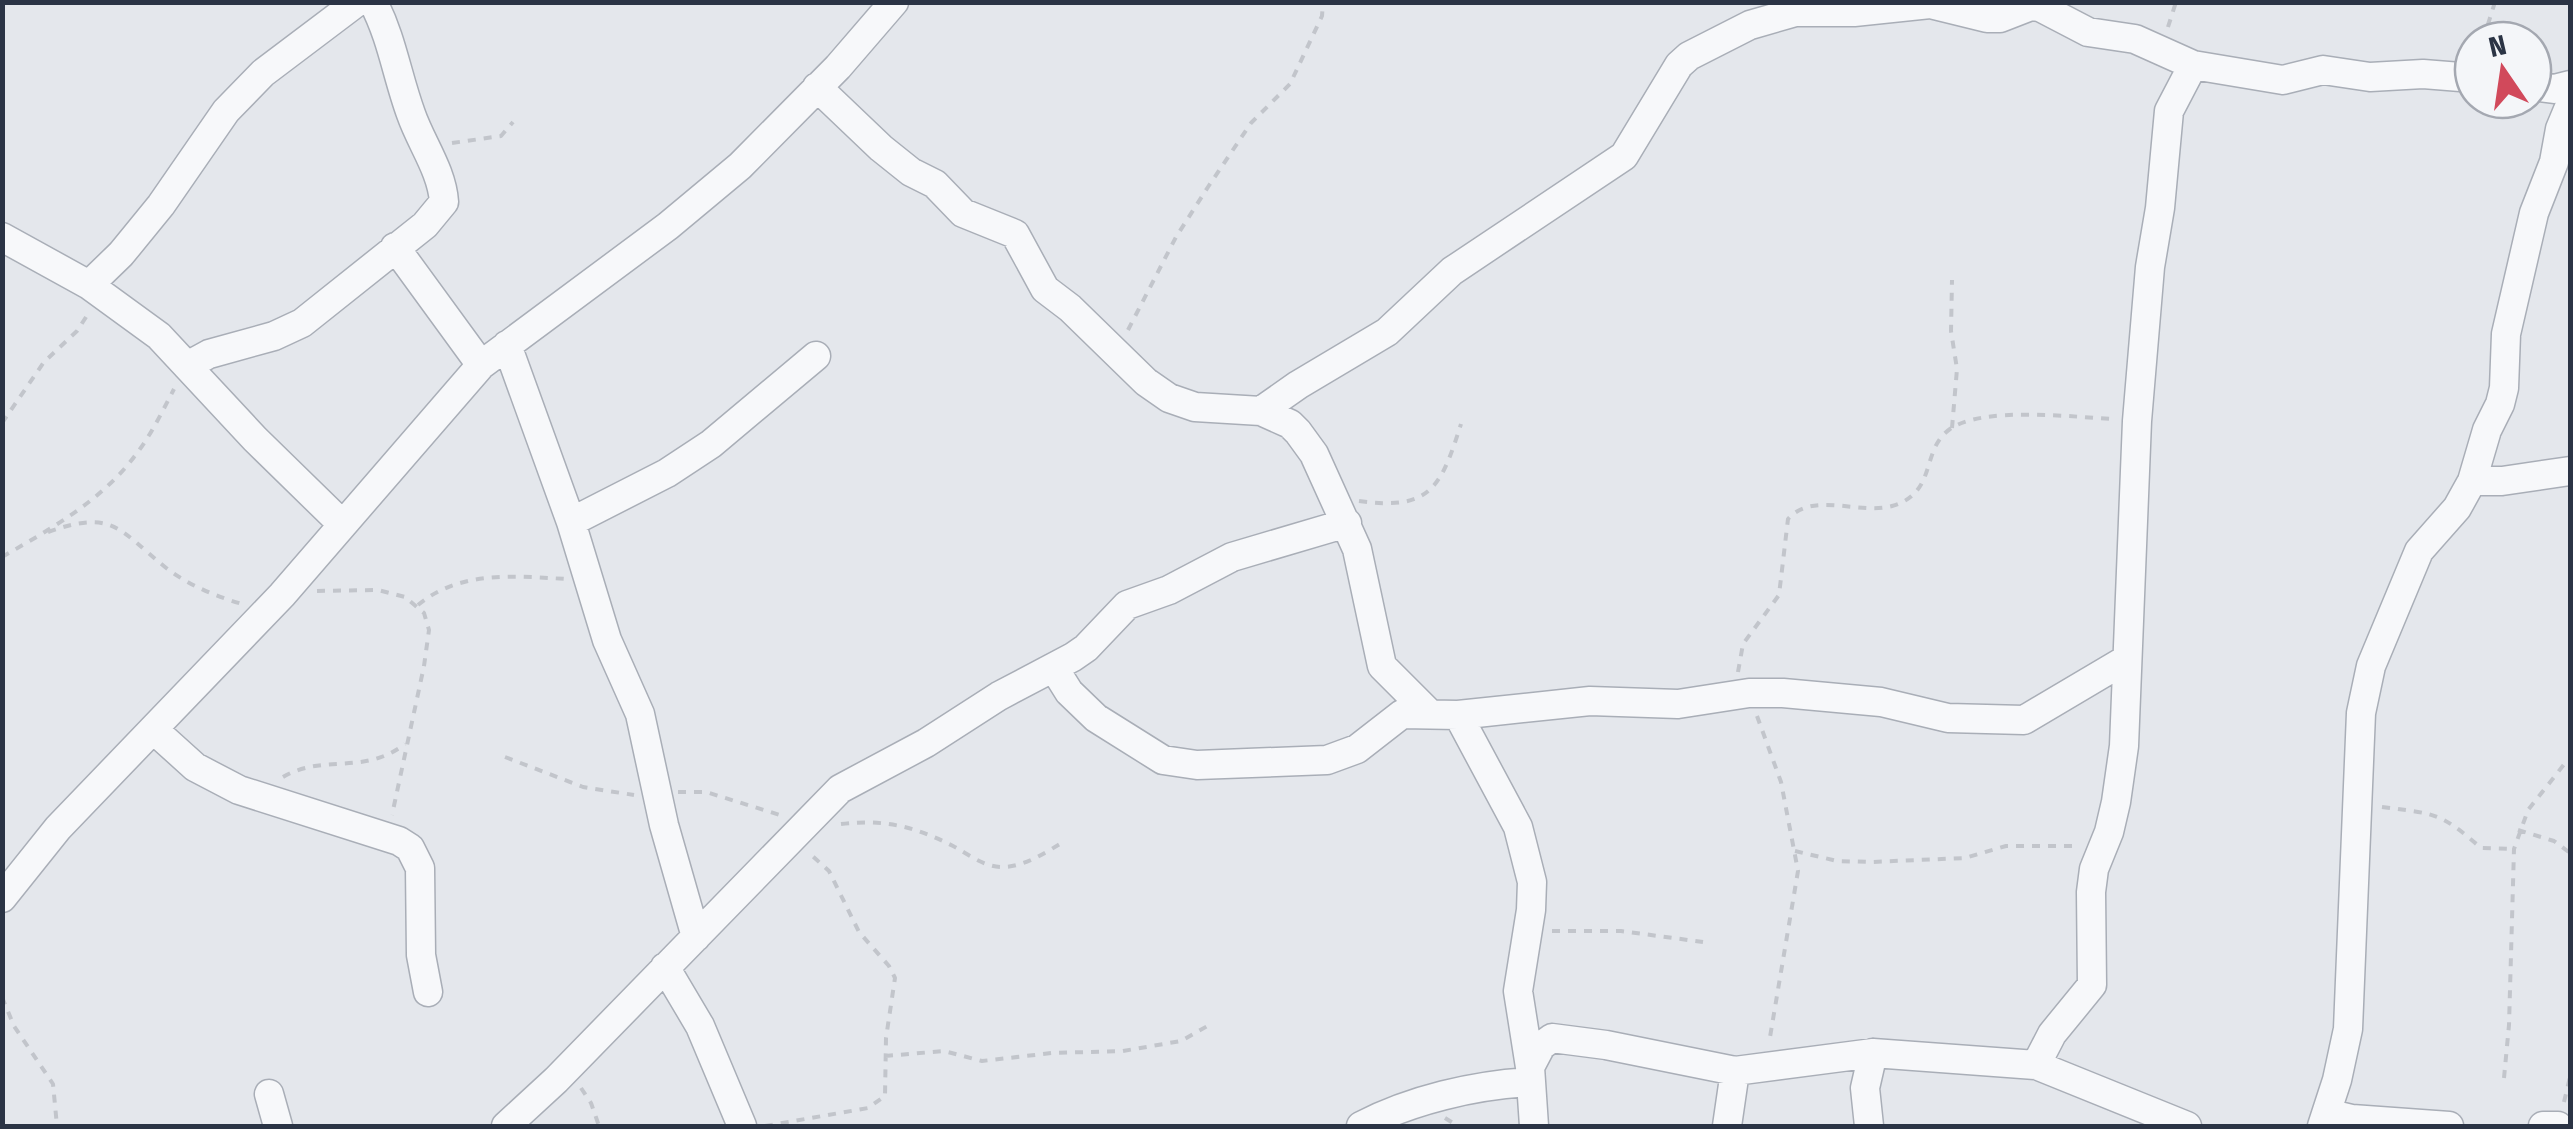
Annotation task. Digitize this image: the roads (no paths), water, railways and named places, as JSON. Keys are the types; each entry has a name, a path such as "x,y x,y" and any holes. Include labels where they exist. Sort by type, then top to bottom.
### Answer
{"street":[{"path":"94,289 239,96 356,2"},
{"path":"187,366 209,354 274,336 302,323 425,225 444,202 442,186 404,94 389,36 373,2"},
{"path":"2,898 58,828 274,603 482,365 668,226 740,166 894,2"},
{"path":"1262,411 1298,384 1387,332 1452,271 1614,163 1635,140 1670,80 1689,56 1750,26 1795,12 1854,12 1930,4 2000,18 2024,8 2040,7 2088,32 2135,40 2193,65 2283,80 2322,70 2370,77 2453,76"},
{"path":"2036,1065 2052,1034 2092,985 2091,892 2116,802 2124,746 2137,421 2150,268 2169,111 2193,65"},
{"path":"817,88 881,148 911,172 936,184 963,212 1015,234 1045,289 1146,382 1169,398 1195,407 1262,411 1298,432 1314,454 1341,510 1360,561 1382,666 1428,712"},
{"path":"2449,1126 2352,1118 2324,1120 2348,1029 2361,713 2371,666 2419,550 2457,508 2472,481 2504,388 2506,334 2534,214 2570,105"},
{"path":"2,236 94,289 148,327 342,524"},
{"path":"395,247 482,365"},
{"path":"508,345 571,522 607,640 640,714 696,937"},
{"path":"571,522 668,473 711,444 816,356"},
{"path":"2472,481 2570,471"},
{"path":"506,1126 840,789 887,766 966,715 1086,648 1126,605 1168,590 1232,556 1341,510"},
{"path":"1054,668 1069,692 1116,732 1163,760 1197,764 1327,760 1345,756 1368,742 1393,718 1410,712 1458,715 1590,701 1678,704 1742,695 1881,702 1948,718 2024,720 2128,659"},
{"path":"1458,715 1518,828 1532,882 1518,992 1534,1126"},
{"path":"154,730 195,767 239,790 387,837 410,848 420,868 420,944 428,992"},
{"path":"665,967 706,1038 742,1126"},
{"path":"1530,1074 1541,1046 1552,1038 1735,1072 1873,1053 2036,1065 2187,1126"},
{"path":"1869,1126 1865,1088 1873,1053"},
{"path":"1727,1126 1735,1072"},
{"path":"1360,1126 1466,1090 1530,1074"},
{"path":"269,1094 278,1126"},
{"path":"2543,1126 2558,1126"}]}
